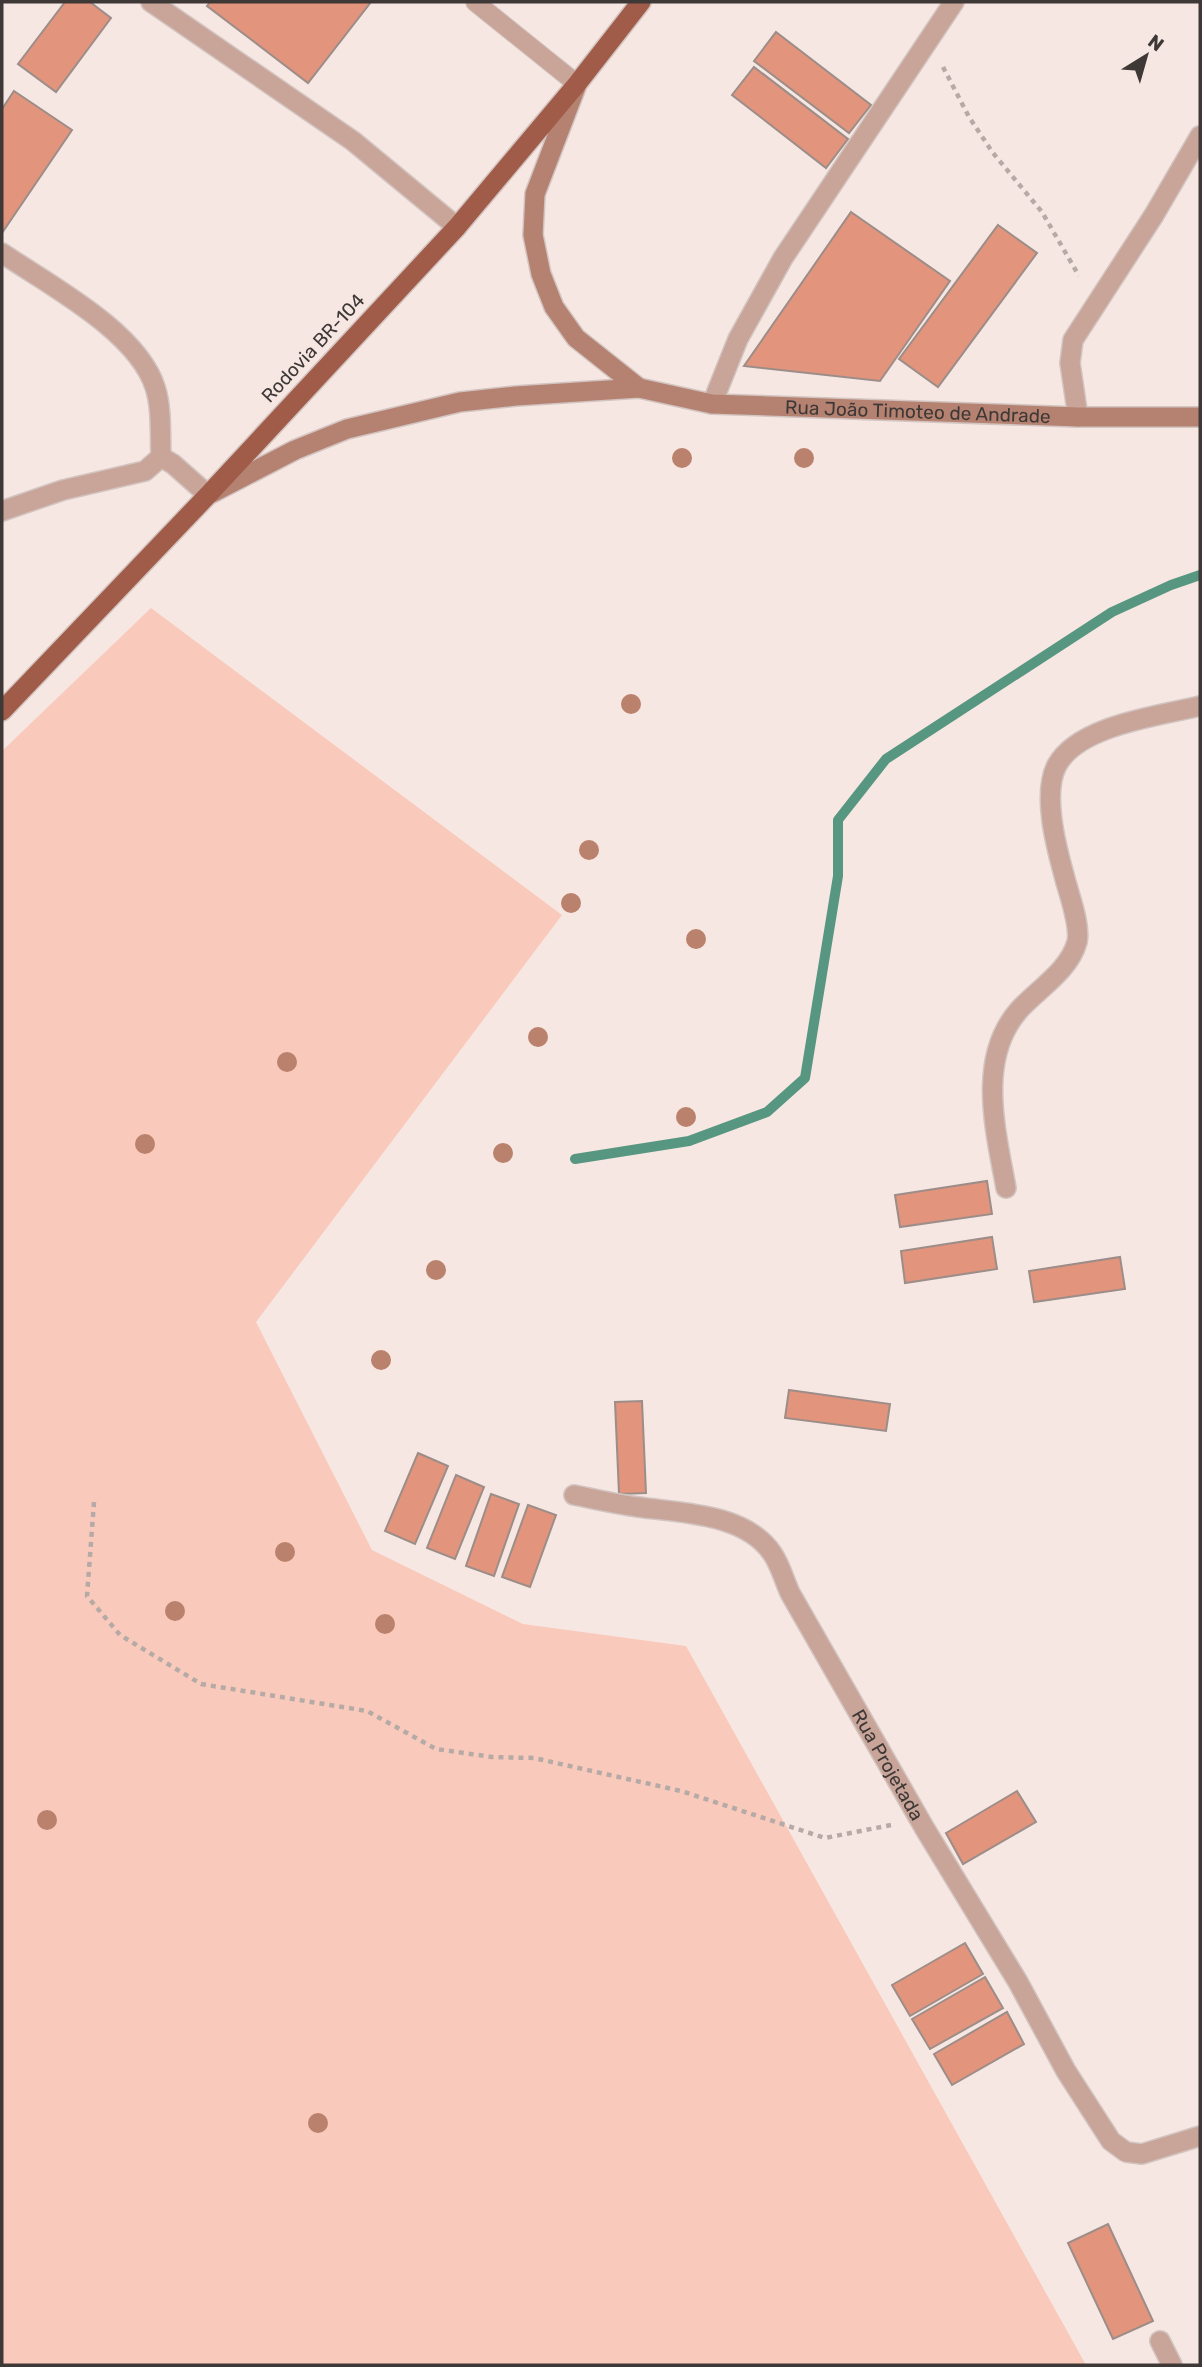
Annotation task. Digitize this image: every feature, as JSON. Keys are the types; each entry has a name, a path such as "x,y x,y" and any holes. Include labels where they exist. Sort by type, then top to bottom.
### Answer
{"highway":[{"name":"Rodovia BR-104","path":"2,711 208,495 457,226 577,84 641,2"}],"main road":[{"path":"577,84 535,194 533,235 541,274 554,307 576,338 639,388"},
{"path":"208,495 295,450 347,429 396,416 460,402 639,388"},
{"name":"Rua João Timoteo de Andrade","path":"639,388 712,404 1078,417 1200,418"}],"street":[{"path":"151,2 353,141 457,226"},
{"path":"712,404 738,339 783,258 954,2"},
{"path":"1078,417 1070,353 1073,340 1114,279 1200,135"},
{"path":"2,253 98,318 137,352 156,389 160,457"},
{"path":"160,457 173,464 208,495"},
{"path":"2,511 64,490 145,471 160,457"},
{"path":"1006,1188 992,1111 996,1059 1003,1036 1018,1012 1056,975 1077,941 1076,919 1057,850 1051,813 1056,767 1067,752 1103,730 1200,706"},
{"name":"Rua Projetada","path":"574,1495 728,1521 749,1532 772,1552 790,1592 925,1829 1018,1982 1095,2119 1111,2140 1126,2152 1142,2154 1200,2136"},
{"path":"1160,2340 1172,2365"}],"lane":[{"path":"475,2 577,84"}],"path":[{"path":"929,40 969,117 993,153 1042,212 1079,272 1081,326"},
{"path":"94,1502 87,1596 120,1635 201,1684 367,1711 436,1749 492,1757 534,1758 681,1791 825,1838 887,1825 925,1829"}],"shaded area":[{"path":"151,608 562,915 256,1322 372,1550 523,1624 686,1646 1086,2365 2,2365 2,751"}],"building":[{"path":"65,2 90,2 111,18 56,92 18,64"},
{"path":"210,2 371,2 308,83 207,6"},
{"path":"776,32 871,105 849,133 754,61"},
{"path":"754,67 848,139 826,168 732,95"},
{"path":"14,91 72,130 2,233 2,109"},
{"path":"851,212 950,281 880,381 744,366"},
{"path":"998,225 1037,253 938,387 899,359"},
{"path":"987,1181 992,1214 900,1227 895,1195"},
{"path":"992,1237 997,1269 905,1283 901,1251"},
{"path":"1120,1257 1125,1289 1034,1302 1029,1271"},
{"path":"789,1390 890,1404 886,1431 785,1418"},
{"path":"642,1401 646,1493 619,1494 615,1402"},
{"path":"418,1453 448,1466 415,1544 385,1531"},
{"path":"456,1475 484,1487 455,1559 427,1548"},
{"path":"491,1494 519,1504 494,1576 466,1566"},
{"path":"528,1505 556,1515 530,1587 502,1577"},
{"path":"1017,1791 1036,1822 963,1864 946,1833"},
{"path":"965,1943 983,1974 910,2016 892,1985"},
{"path":"985,1977 1003,2008 930,2049 912,2019"},
{"path":"1007,2012 1024,2044 952,2085 934,2054"},
{"path":"1108,2224 1153,2321 1113,2339 1068,2243"}],"waterway":[{"path":"575,1159 689,1141 767,1112 805,1078 838,876 838,820 886,759 1112,612 1200,575"}]}
